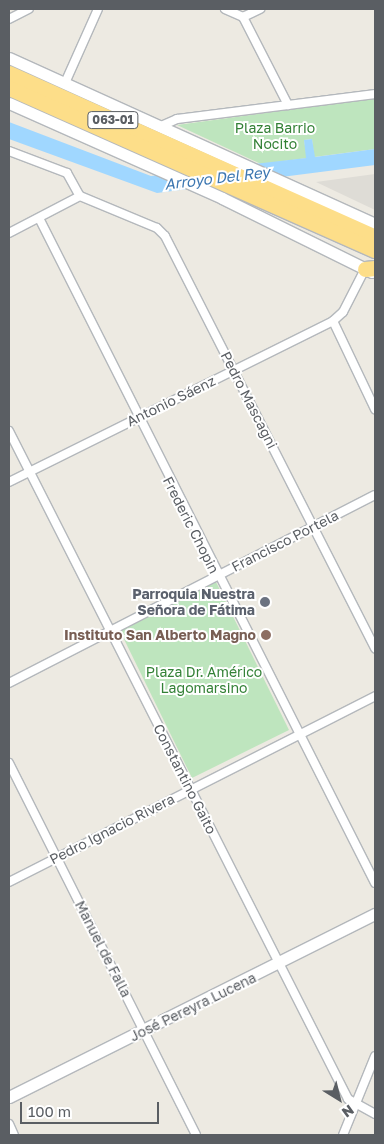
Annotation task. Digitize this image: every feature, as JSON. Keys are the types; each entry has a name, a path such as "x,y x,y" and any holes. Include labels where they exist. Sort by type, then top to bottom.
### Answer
{"highway":[{"name":"063-01","path":"9,73 16,91 184,164 288,198 375,250"},
{"name":"063-01","path":"16,91 199,158 375,237"}],"street":[{"path":"9,20 29,9"},
{"path":"65,83 98,9"},
{"path":"225,9 244,17 288,105"},
{"path":"244,17 260,9"},
{"path":"9,58 225,158 288,198 375,224"},
{"path":"16,91 165,173 222,198 372,270"},
{"path":"159,127 176,119 375,94"},
{"path":"9,152 68,173 80,196 9,233"},
{"name":"Pedro Mascagni","path":"80,196 156,228 166,236 375,648"},
{"name":"Frederic Chopin","path":"39,218 217,576 375,883"},
{"name":"Antonio Sáenz","path":"9,482 333,322 343,312 372,270"},
{"path":"333,322 375,409"},
{"name":"Constantino Gaito","path":"9,431 279,964 356,1106"},
{"name":"Francisco Portela","path":"9,683 375,495"},
{"name":"Pedro Ignacio Rivera","path":"9,882 375,696"},
{"name":"Manuel de Falla","path":"9,763 196,1135"},
{"name":"José Pereyra Lucena","path":"9,1097 279,964 375,914"},
{"path":"343,1135 375,1056"},
{"path":"356,1106 375,1114"},
{"path":"9,1124 14,1135"}],"shaded area":[{"path":"375,174 375,210 316,182"}],"green space":[{"name":"Plaza Barrio Nocito","path":"375,98 375,149 314,157 312,139 304,140 307,158 261,164 177,125"},
{"name":"Plaza Dr. Américo Lagomarsino","path":"216,582 289,730 192,778 120,631"}],"water":[{"name":"Arroyo Del Rey","path":"9,122 151,176 306,158 304,140 312,139 315,157 375,149 375,165 157,193 9,139"}],"place":[{"name":"Parroquia Nuestra Señora de Fátima","path":"265,602"},
{"name":"Instituto San Alberto Magno","path":"266,635"}]}
